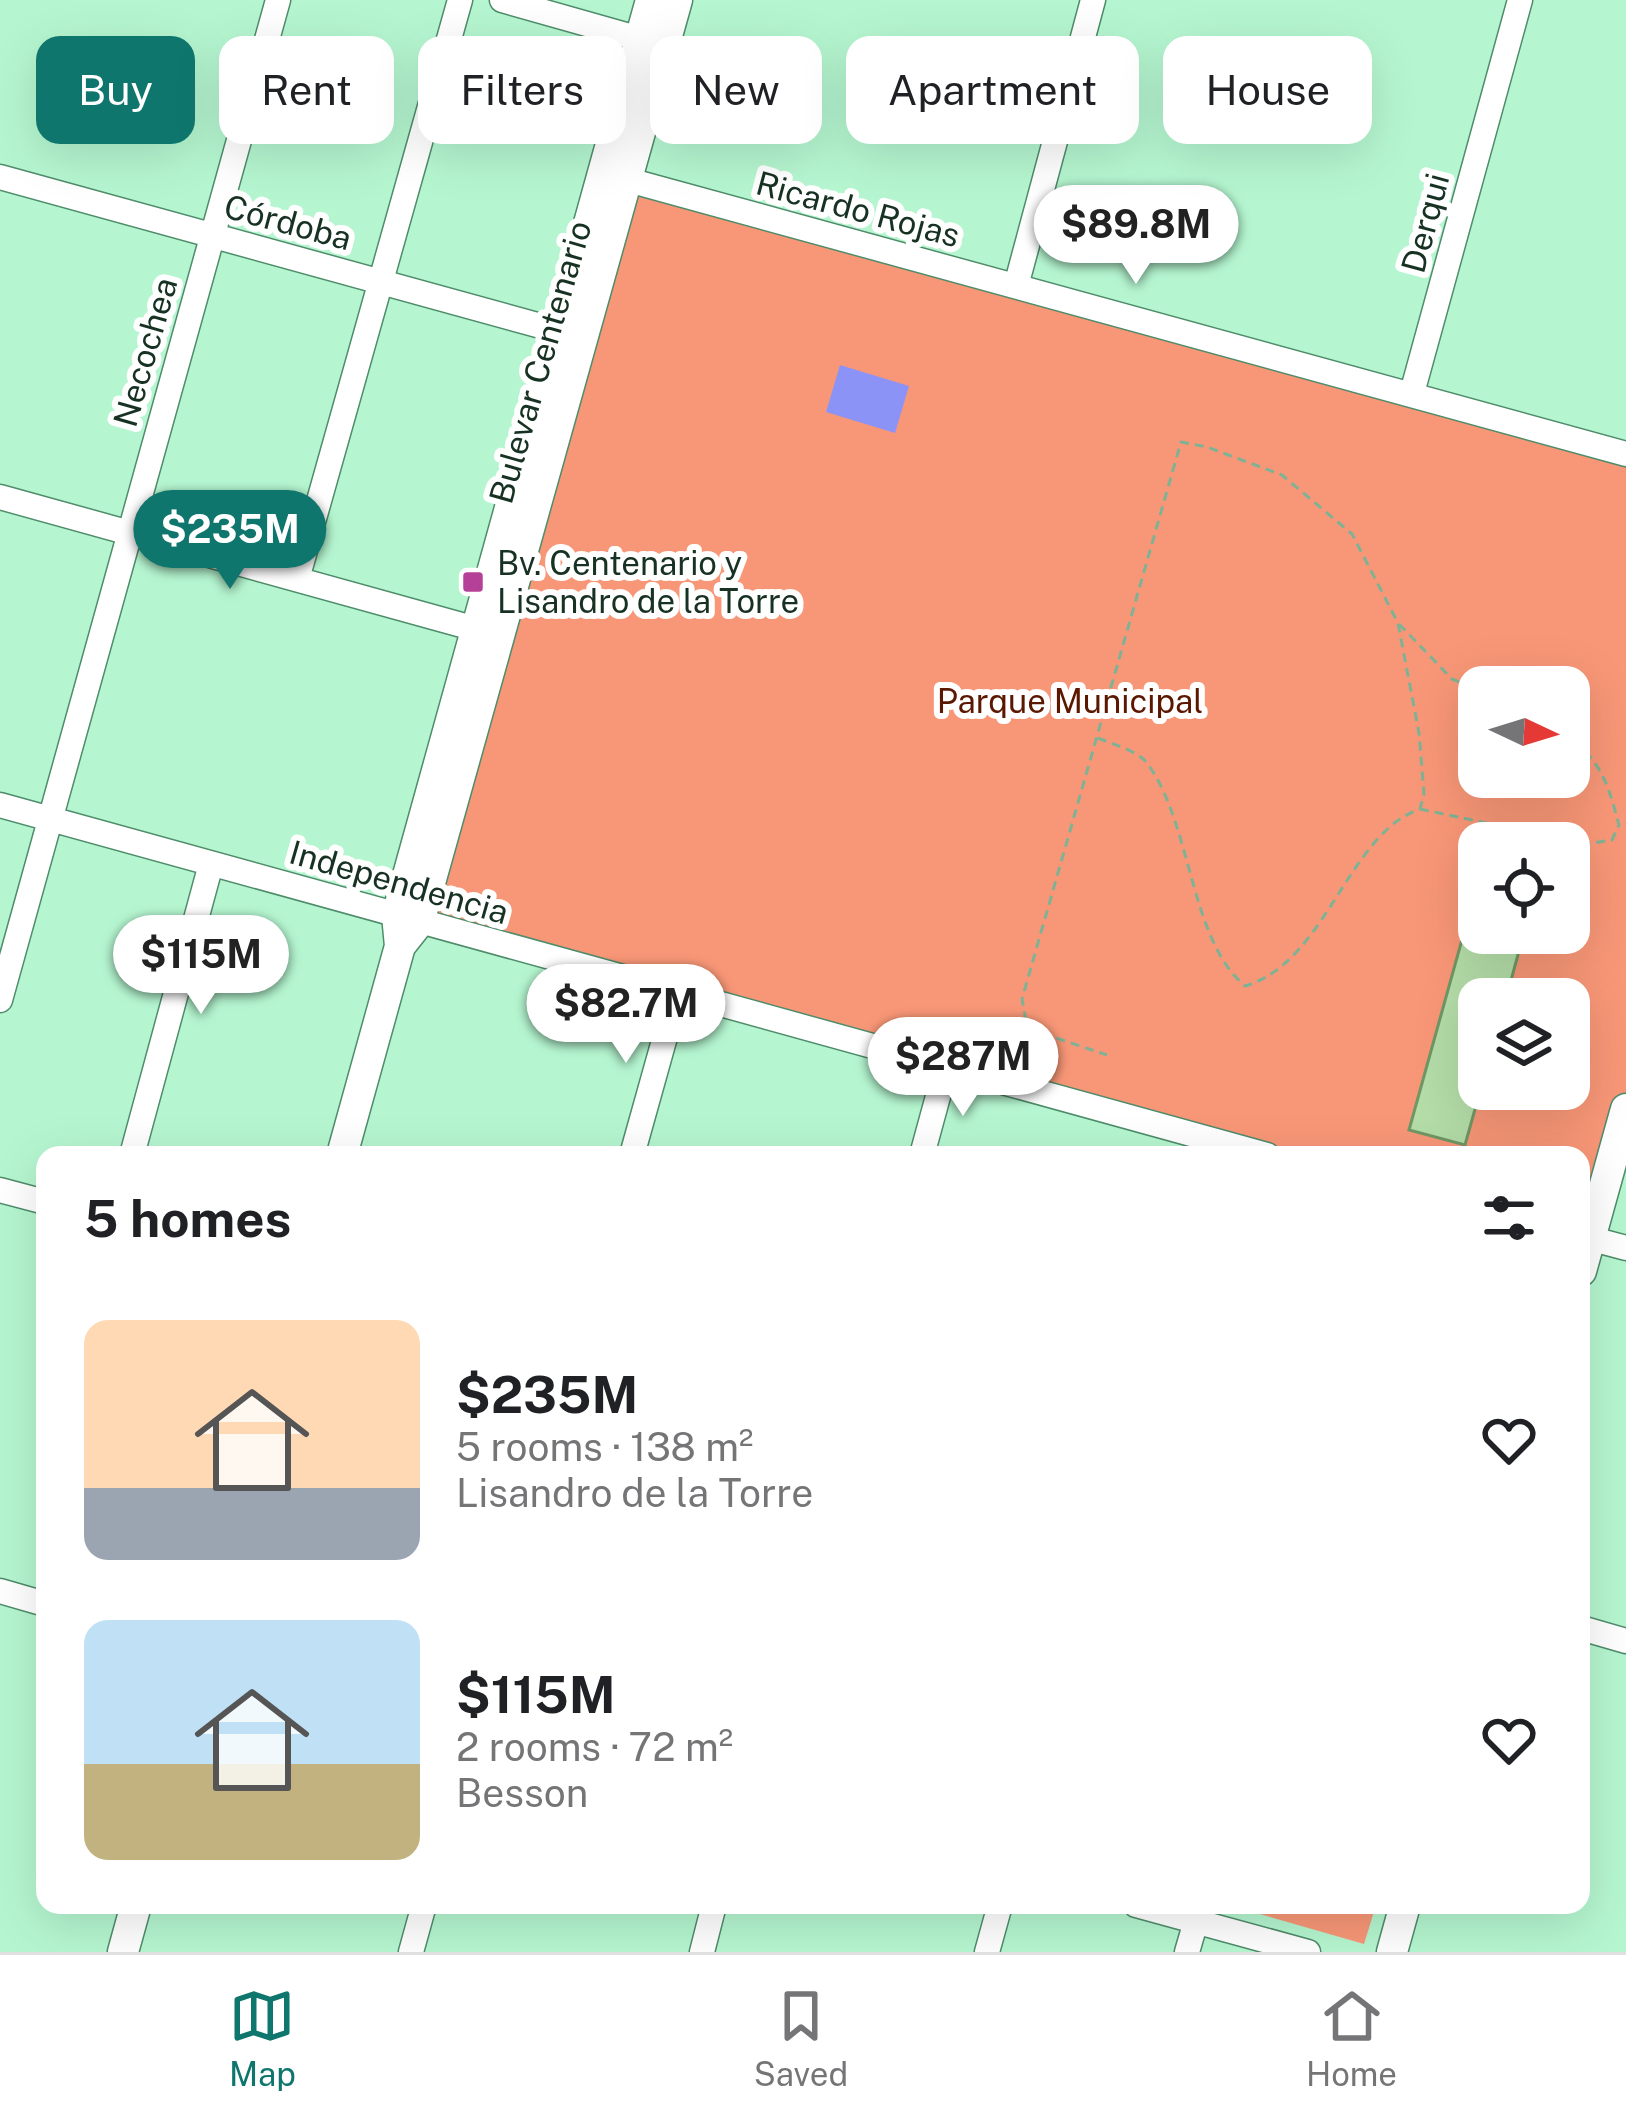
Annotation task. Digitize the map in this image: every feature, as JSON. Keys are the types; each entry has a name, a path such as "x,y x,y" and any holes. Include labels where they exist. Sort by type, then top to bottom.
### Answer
{"main road":[{"name":"Bulevar Centenario","path":"344,1146 616,177 651,0"},
{"name":"Bulevar Centenario","path":"405,928 476,629 559,331 677,0"},
{"path":"1590,1225 1626,1108"},
{"path":"123,1952 134,1914"},
{"path":"1392,1952 1403,1914"}],"street":[{"name":"Necochea","path":"0,1000 278,0"},
{"path":"297,579 460,0"},
{"path":"502,0 640,39"},
{"path":"1016,286 1093,0"},
{"name":"Derqui","path":"1412,393 1520,0"},
{"name":"Córdoba","path":"0,177 559,331"},
{"name":"Ricardo Rojas","path":"616,177 1626,454"},
{"path":"0,497 476,629"},
{"name":"Independencia","path":"0,805 212,864 405,928 677,994 946,1067 1201,1146"},
{"path":"134,1146 212,864"},
{"path":"635,1146 677,994"},
{"path":"924,1146 946,1067"},
{"path":"0,1190 36,1200"},
{"path":"1590,1239 1626,1248"},
{"path":"0,1591 36,1601"},
{"path":"1590,1631 1626,1641"},
{"path":"411,1952 422,1914"},
{"path":"702,1952 712,1914"},
{"path":"987,1952 998,1914"},
{"path":"1168,1914 1308,1952"},
{"path":"1187,1952 1196,1922"}],"path":[{"path":"1107,1055 1044,1034 1026,1021 1022,999 1181,442 1282,475 1352,534 1398,622 1458,681"},
{"path":"1398,622 1419,734 1424,794 1420,809"},
{"path":"1098,738 1145,760 1174,816 1217,944 1230,973 1245,986 1265,980 1290,963 1366,856 1405,814 1420,809 1586,844 1612,840 1619,825 1606,778 1590,758"}],"green space":[{"name":"Parque Municipal","path":"628,181 1626,454 1626,1109 1590,1211 1590,1146 1234,1146 419,922"},
{"path":"1259,1914 1373,1914 1364,1944"}],"water":[{"path":"840,365 909,386 895,433 826,412"}],"building":[{"path":"1458,954 1518,954 1512,978 1458,978 1458,1110 1475,1110 1465,1145 1409,1130"}],"place":[{"name":"Bv. Centenario y Lisandro de la Torre","path":"473,582"}]}
